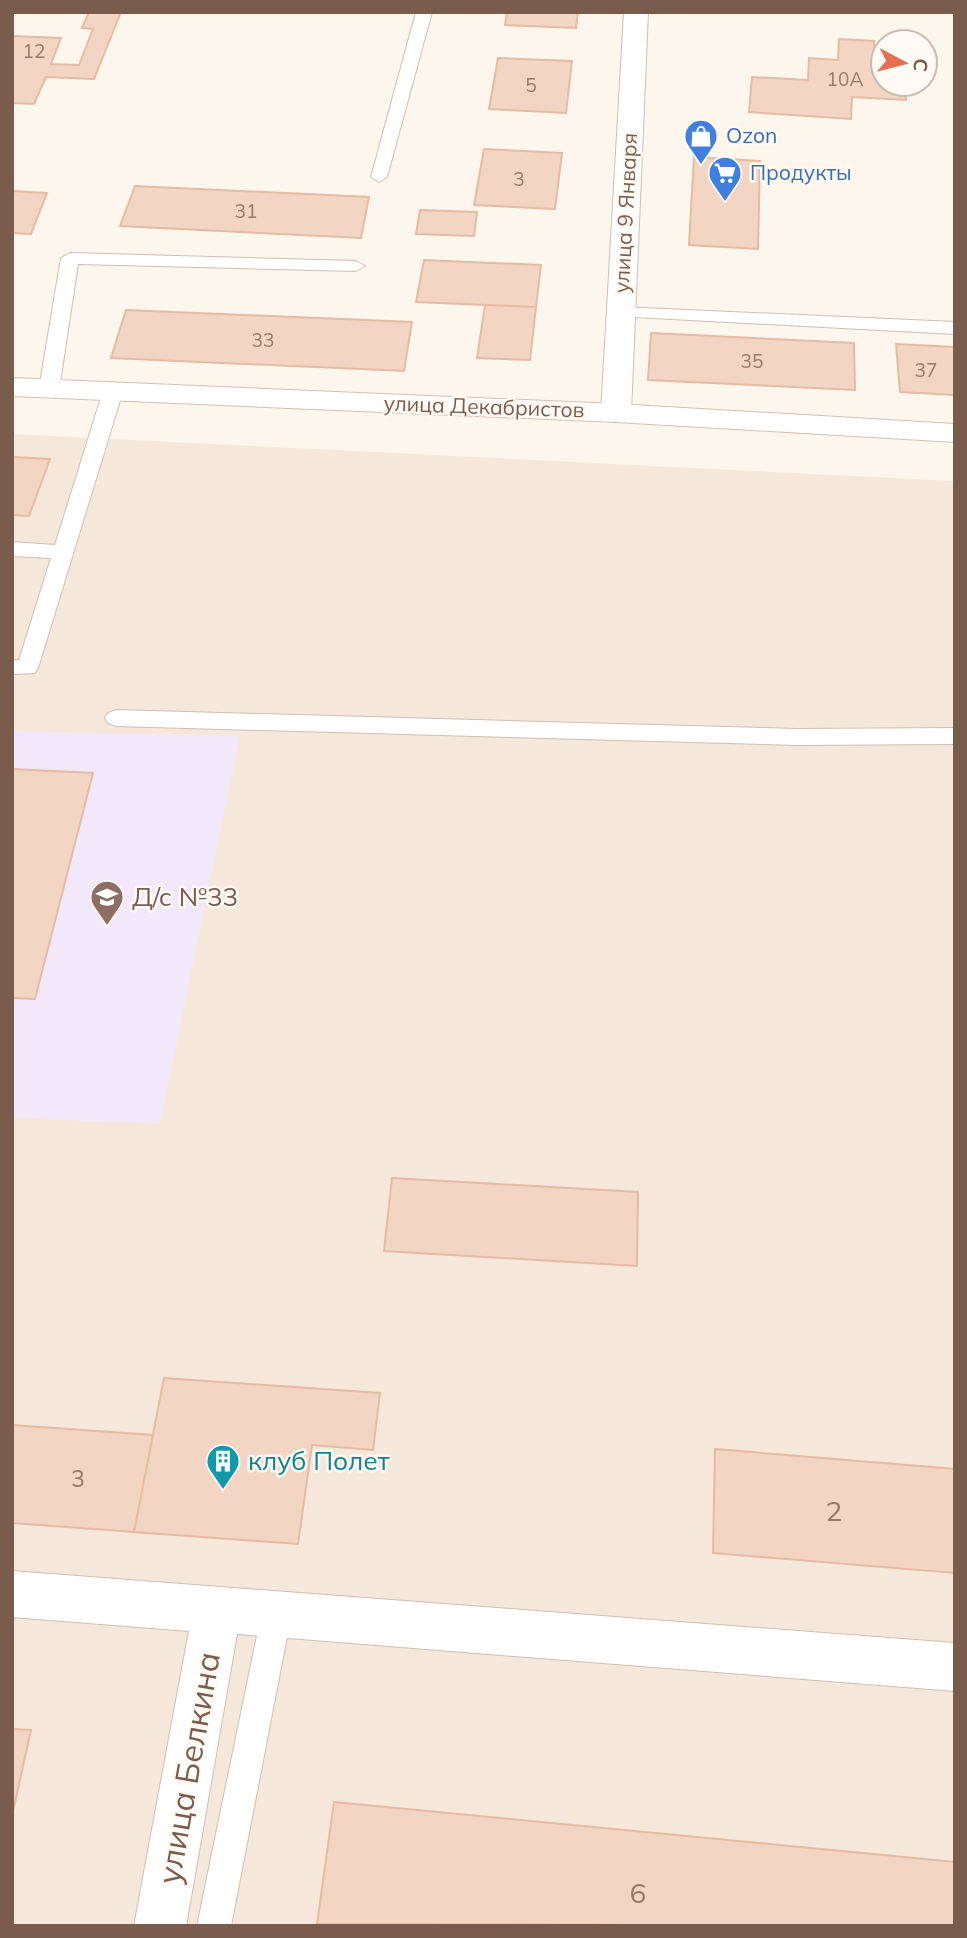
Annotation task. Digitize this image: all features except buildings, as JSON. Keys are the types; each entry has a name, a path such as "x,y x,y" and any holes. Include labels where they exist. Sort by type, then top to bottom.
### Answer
{"street":[{"name":"улица 9 Января","path":"616,413 636,12"},
{"name":"улица Декабристов","path":"12,387 616,413 955,433"},
{"path":"12,1594 955,1667"},
{"name":"улица Белкина","path":"160,1926 218,1611"}],"lane":[{"path":"379,177 424,12"},
{"path":"50,388 70,258 356,266"},
{"path":"621,312 955,328"},
{"path":"12,667 27,668 113,391"},
{"path":"12,549 64,552"},
{"path":"116,718 797,737 955,736"},
{"path":"214,1926 276,1616"}],"shaded area":[{"path":"12,434 955,481 955,1926 12,1926"},
{"name":"Д/с №33","path":"12,731 240,736 160,1124 12,1118"}],"place":[{"name":"Ozon","path":"701,166"},
{"name":"Продукты","path":"725,203"},
{"name":"Д/с №33","path":"107,927"},
{"name":"клуб Полет","path":"223,1491"}]}
